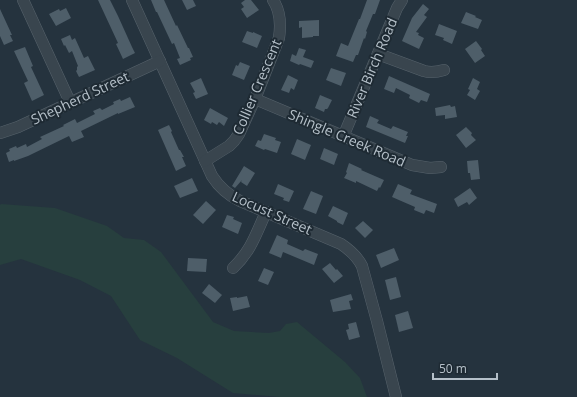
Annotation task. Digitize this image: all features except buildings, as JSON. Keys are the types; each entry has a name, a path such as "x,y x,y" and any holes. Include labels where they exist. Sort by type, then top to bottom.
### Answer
{"street":[{"path":"23,0 70,102"},
{"name":"Locust Street","path":"132,0 205,161 217,183 224,191 240,201 341,244 355,256 362,266 396,397"},
{"name":"Collier Crescent","path":"205,161 234,141 239,134 255,99 279,38 280,20 273,0"},
{"name":"River Birch Road","path":"343,137 397,8 402,0"},
{"path":"378,54 424,72 438,72 444,70"},
{"name":"Shepherd Street","path":"0,132 18,127 160,61"},
{"name":"Shingle Creek Road","path":"255,99 412,166 430,168 441,167"},
{"path":"233,268 252,244 266,212"}],"green space":[{"path":"1,204 55,208 107,226 124,238 144,240 161,252 213,322 234,331 269,333 280,331 286,324 297,322 345,362 360,378 367,397 280,397 233,393 177,358 140,340 111,296 80,280 21,259 0,265"}]}
